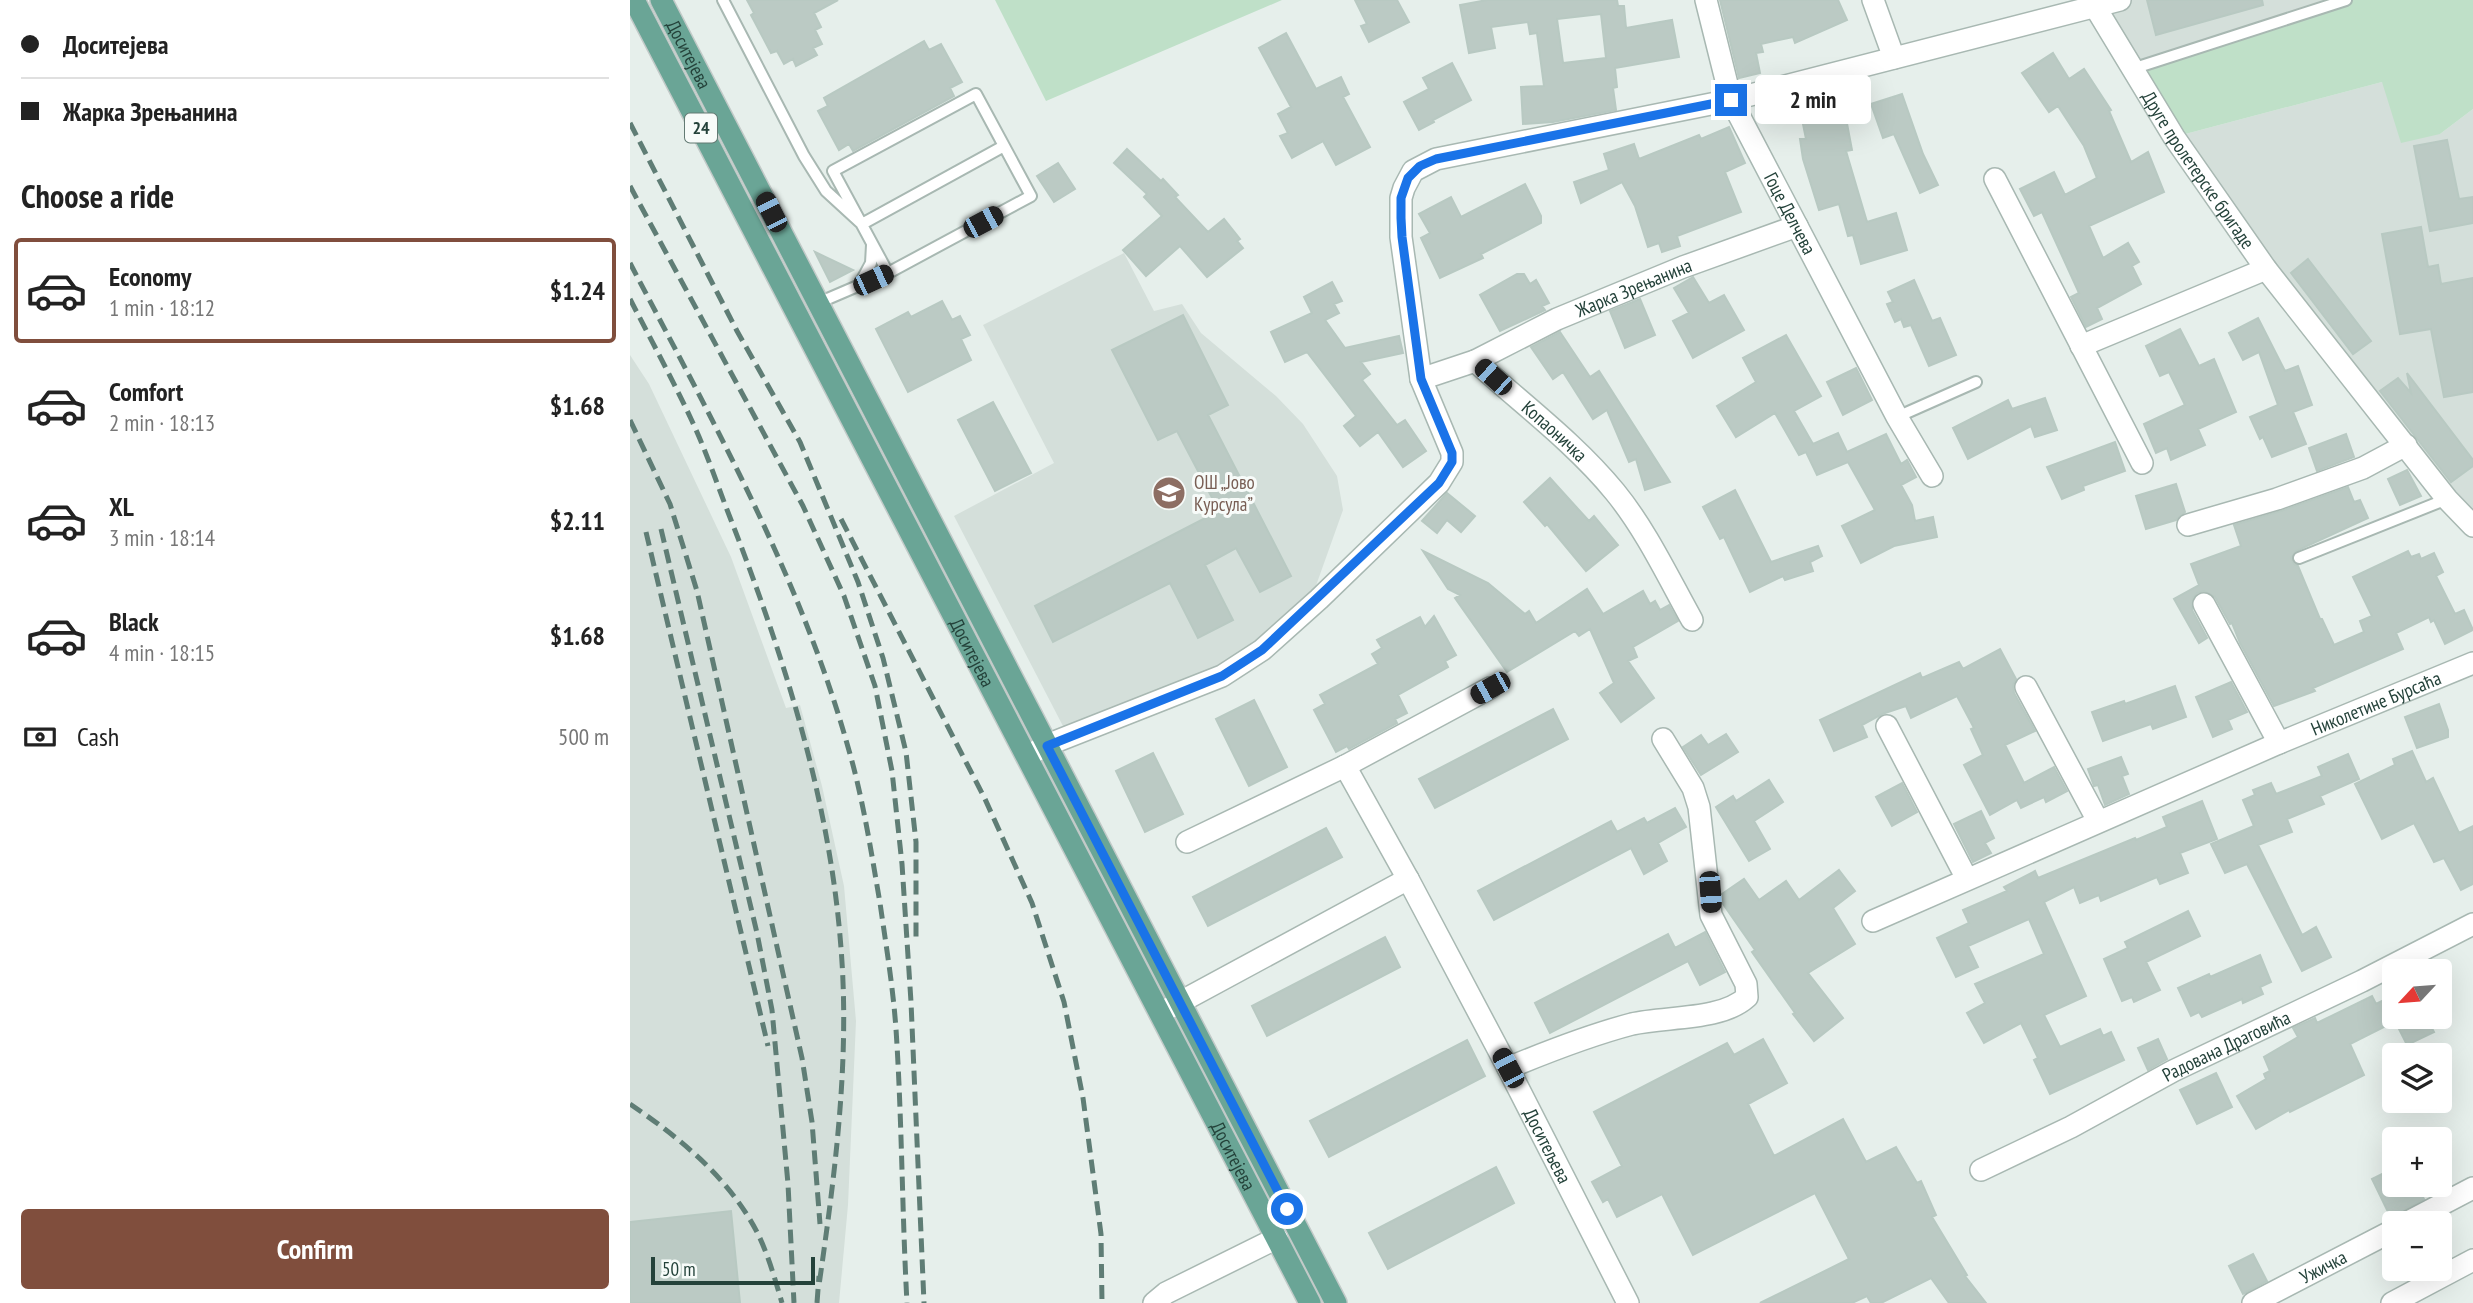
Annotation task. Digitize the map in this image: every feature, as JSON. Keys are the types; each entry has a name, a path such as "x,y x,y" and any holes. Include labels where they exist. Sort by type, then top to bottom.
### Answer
{"main road":[{"name":"Доситејева","path":"634,0 1310,1303"},
{"name":"Доситејева","path":"661,0 1336,1303"}],"street":[{"name":"Гоце Делчева","path":"1706,0 1731,100 1897,417 1932,476"},
{"path":"1874,0 1894,58"},
{"path":"1027,756 1222,676 1262,650 1439,483 1452,462 1452,453 1421,379 1402,237 1401,198 1413,171 1436,159 1731,100 2093,4 2120,0"},
{"name":"Друге пролетерске бригаде","path":"2093,4 2174,137 2266,269 2447,499 2473,526"},
{"path":"1995,178 2142,463"},
{"name":"Жарка Зрењанина","path":"1475,361 1557,319 1683,267 1797,226"},
{"name":"Друге пролетерске бригаде","path":"2081,346 2266,269"},
{"path":"1421,379 1475,361"},
{"name":"Копаоничка","path":"1475,361 1583,457 1615,492 1646,538 1692,620"},
{"path":"2188,525 2277,499 2351,472 2406,445"},
{"path":"2204,604 2279,743"},
{"name":"Николетине Бурсаћа","path":"1873,921 2279,743 2473,663"},
{"path":"2026,687 2098,821"},
{"path":"1187,842 1345,766 1490,688"},
{"path":"1886,726 1967,879"},
{"path":"1508,1068 1557,1048 1633,1024 1727,1010 1747,997 1746,984 1711,915 1701,819 1693,788 1662,740"},
{"name":"Доситељева","path":"1345,766 1508,1068 1628,1303"},
{"path":"1160,1013 1408,879"},
{"name":"Радована Драговића","path":"1982,1170 2071,1127 2172,1071 2362,981 2473,924"},
{"path":"2429,1211 2473,1188"},
{"name":"Ужичка","path":"2253,1303 2382,1236"},
{"path":"1154,1303 1166,1293 1277,1238"},
{"path":"2392,1303 2473,1260"}],"lane":[{"path":"723,0 804,156 826,191 862,224"},
{"name":"Друге пролетерске бригаде","path":"2132,69 2346,0"},
{"path":"818,303 888,273 1031,196 976,94 833,171 888,273"},
{"path":"862,224 1004,146"},
{"path":"858,288 871,263 872,244"},
{"path":"1897,417 1976,382"},
{"path":"2298,558 2447,499"}],"shaded area":[{"path":"2120,0 2346,0 2132,69 2095,8"},
{"path":"2382,82 2440,134 2473,109 2473,526 2174,137"},
{"name":"ОШ „Јово Курсула”","path":"1124,253 1154,311 1182,304 1201,333 1276,396 1303,424 1337,476 1343,510 1313,594 1255,645 1217,668 1064,728 954,516 1054,463 983,325"},
{"path":"630,355 649,384 731,557 786,708 800,705 822,786 844,886 856,1021 848,1205 839,1303 630,1303"}],"green space":[{"path":"995,0 1282,0 1046,101"},
{"path":"2346,0 2473,0 2473,109 2440,134 2401,143 2382,82 2174,137 2132,69"}],"building":[{"path":"747,0 838,0 814,13 821,27 815,30 822,44 813,48 817,55 796,66 793,59 784,64 777,51 771,53 751,15 754,13"},
{"path":"1355,0 1397,0 1409,22 1369,42 1361,26 1367,24"},
{"path":"1487,0 1617,0 1618,6 1624,6 1626,28 1672,20 1679,57 1615,68 1617,87 1613,88 1616,110 1553,122 1523,124 1521,87 1544,86 1537,33 1530,34 1528,22 1491,27 1495,48 1469,53 1460,5","holes":["1601,14 1606,58 1563,63 1557,19"]},
{"path":"1720,0 1838,0 1847,20 1795,43 1793,37 1761,44 1763,52 1756,53 1760,73 1739,78"},
{"path":"2147,0 2262,0 2263,5 2156,35"},
{"path":"1286,33 1316,89 1341,77 1349,94 1343,97 1370,147 1336,165 1323,141 1292,158 1280,136 1288,133 1278,114 1291,107 1259,48"},
{"path":"924,41 929,50 941,44 962,82 950,88 954,96 853,151 849,144 839,150 818,111 828,106 824,98"},
{"path":"2053,53 2069,79 2084,69 2111,110 2109,111 2131,162 2148,152 2164,192 2089,226 2103,258 2128,243 2139,262 2132,266 2141,284 2097,308 2102,319 2086,327 2071,297 2079,293 2042,212 2034,216 2020,189 2054,172 2065,195 2097,178 2084,146 2058,106 2049,112 2022,73"},
{"path":"1452,63 1471,100 1419,130 1404,102 1429,89 1423,78"},
{"path":"1902,94 1923,154 1938,185 1920,193 1894,134 1883,138 1871,104"},
{"path":"1839,108 1840,115 1845,113 1852,150 1846,151 1867,222 1896,213 1907,250 1861,264 1853,235 1848,236 1839,204 1819,210 1803,159 1800,139 1806,139 1801,114"},
{"path":"1729,127 1745,163 1725,172 1741,212 1677,236 1680,246 1662,252 1659,243 1648,247 1635,206 1622,182 1581,203 1574,182 1609,170 1604,154 1634,144 1639,159 1699,135 1701,139"},
{"path":"2447,140 2459,199 2473,197 2473,223 2430,231 2414,146"},
{"path":"1127,149 1161,181 1163,179 1178,195 1175,197 1208,232 1224,219 1240,239 1237,241 1243,248 1207,277 1180,246 1146,276 1123,250 1162,216 1144,197 1147,194 1114,163"},
{"path":"1058,163 1075,189 1054,202 1037,176"},
{"path":"1525,184 1541,216 1541,223 1481,254 1483,258 1440,278 1421,238 1430,233 1419,214 1451,197 1461,217"},
{"path":"2421,227 2428,267 2438,265 2441,284 2473,278 2473,392 2444,397 2431,329 2400,334 2382,234"},
{"path":"815,252 853,270 830,282"},
{"path":"2308,259 2371,341 2353,354 2291,273"},
{"path":"1517,274 1524,274 1530,284 1536,280 1549,303 1542,306 1545,310 1500,331 1480,295"},
{"path":"1693,277 1709,303 1724,295 1744,330 1693,358 1673,321 1689,313 1674,288"},
{"path":"1914,280 1932,321 1940,318 1956,355 1929,366 1911,325 1904,327 1901,319 1895,322 1887,304 1893,302 1888,292"},
{"path":"1332,282 1342,301 1334,304 1339,313 1325,320 1345,348 1399,336 1403,353 1361,362 1370,374 1362,380 1397,425 1405,420 1426,451 1403,467 1378,432 1360,446 1344,426 1356,416 1307,352 1285,362 1271,332 1312,313 1304,297"},
{"path":"1640,299 1655,335 1625,348 1610,311"},
{"path":"942,301 952,320 960,316 970,335 961,339 971,360 908,392 876,329 908,312 911,317"},
{"path":"1183,315 1228,405 1208,415 1291,576 1260,592 1236,548 1205,565 1233,620 1198,638 1170,583 1053,642 1035,606 1219,511 1177,431 1158,440 1112,350"},
{"path":"2258,318 2285,371 2298,366 2312,405 2293,412 2306,444 2272,457 2250,417 2278,405 2259,352 2243,360 2229,333"},
{"path":"2180,329 2199,366 2214,359 2236,412 2198,429 2205,445 2171,460 2167,448 2156,453 2144,424 2185,405 2169,372 2160,376 2146,346"},
{"path":"1560,332 1590,377 1599,371 1670,482 1645,490 1636,459 1629,462 1607,410 1593,419 1563,372 1553,379 1531,347"},
{"path":"1786,335 1821,396 1794,411 1813,444 1838,433 1847,452 1886,434 1901,464 1907,460 1916,477 1901,485 1912,505 1915,521 1933,517 1937,537 1894,546 1861,563 1842,526 1875,510 1848,462 1817,475 1806,452 1799,455 1775,413 1736,437 1717,406 1756,382 1743,358"},
{"path":"1856,368 1872,400 1843,415 1827,382"},
{"path":"2407,373 2473,460 2473,466 2451,482 2380,391 2398,378 2411,393"},
{"path":"2045,398 2057,430 2035,437 2031,426 1968,459 1953,428 2008,400 2012,409"},
{"path":"993,402 1031,473 995,491 958,420"},
{"path":"2346,434 2354,457 2317,471 2309,448"},
{"path":"2115,442 2125,471 2083,486 2084,490 2062,499 2047,467"},
{"path":"2407,470 2421,496 2400,505 2388,479"},
{"path":"1550,478 1589,521 1594,516 1618,545 1586,571 1547,524 1545,526 1524,502"},
{"path":"2176,484 2185,512 2176,520 2146,529 2136,496"},
{"path":"2348,487 2354,502 2360,500 2368,518 2296,551 2291,558 2298,566 2334,645 2364,632 2360,621 2372,616 2353,577 2408,551 2411,557 2419,554 2421,559 2434,553 2443,572 2436,576 2455,614 2464,610 2473,630 2445,644 2434,620 2431,622 2429,617 2396,633 2403,649 2313,688 2315,691 2274,706 2232,623 2230,624 2215,597 2204,591 2193,598 2192,610 2207,638 2199,643 2174,599 2199,585 2191,564 2241,546 2234,525"},
{"path":"1735,490 1771,562 1818,546 1822,556 1810,562 1813,571 1785,580 1783,576 1750,592 1724,537 1720,539 1703,507"},
{"path":"1447,493 1475,516 1461,532 1447,520 1437,533 1422,521"},
{"path":"1423,551 1488,583 1525,614 1529,611 1536,623 1587,589 1603,614 1643,591 1650,604 1655,601 1660,610 1669,605 1678,621 1633,647 1637,657 1628,661 1654,698 1621,722 1600,693 1614,683 1590,629 1579,636 1575,631 1507,672 1455,598 1460,595 1448,589"},
{"path":"1434,616 1456,655 1445,661 1448,667 1398,695 1407,713 1395,719 1397,723 1349,749 1347,746 1336,752 1314,710 1325,704 1320,695 1378,664 1372,654 1382,648 1377,640 1420,617 1425,627"},
{"path":"2000,649 2016,679 2014,693 2035,731 2005,745 2024,783 2054,767 2067,791 2046,802 2044,797 2021,808 2017,800 1990,815 1964,765 1983,755 1971,729 1974,728 1957,696 1911,718 1906,706 1882,714 1862,725 1867,737 1834,751 1820,720 1920,673 1922,678 1959,662 1963,669"},
{"path":"2231,682 2247,712 2228,720 2232,729 2213,737 2196,697"},
{"path":"2175,686 2186,717 2153,729 2151,724 2103,741 2092,712 2124,701 2125,704"},
{"path":"1254,700 1287,767 1249,786 1216,719"},
{"path":"2439,704 2448,737 2417,748 2405,717"},
{"path":"1553,709 1568,739 1435,808 1419,779"},
{"path":"1726,734 1738,752 1701,775 1683,747 1701,735 1708,745"},
{"path":"2412,751 2426,782 2433,778 2459,833 2473,826 2473,884 2461,890 2444,858 2434,862 2414,823 2382,839 2355,784 2395,765 2393,759"},
{"path":"1153,753 1183,814 1145,832 1116,771"},
{"path":"2348,754 2359,779 2320,796 2324,804 2287,819 2292,832 2258,845 2302,935 2316,927 2331,957 2302,971 2247,864 2225,873 2211,844 2254,826 2243,800 2255,795 2253,790 2271,783 2276,794 2322,776 2318,767"},
{"path":"2121,757 2128,774 2122,776 2129,794 2105,805 2098,785 2094,786 2088,769"},
{"path":"1769,780 1783,802 1754,821 1770,849 1749,861 1716,807 1733,796 1736,801"},
{"path":"1902,783 1917,812 1892,826 1876,797"},
{"path":"2202,801 2217,839 2180,853 2188,873 2160,884 2157,877 2101,901 2099,895 2080,903 2074,887 2044,902 2086,996 2044,1015 2060,1047 2100,1029 2103,1036 2111,1032 2124,1060 2050,1094 2034,1060 2038,1058 2021,1023 1984,1043 1967,1013 1985,1003 1975,984 2044,954 2029,919 1968,946 1978,967 1956,977 1937,938 1969,923 1963,910 2007,891 2004,887 2035,871 2038,878 2167,827 2163,817"},
{"path":"1675,808 1686,827 1658,843 1667,861 1644,874 1631,848 1494,920 1478,891 1611,821 1617,832 1644,818 1647,823"},
{"path":"1981,811 1994,838 1985,843 1991,853 1973,862 1954,824"},
{"path":"1326,828 1342,857 1208,926 1193,897"},
{"path":"1839,870 1855,891 1833,908 1855,944 1808,973 1843,1018 1814,1041 1752,952 1755,950 1723,904 1722,894 1744,879 1759,900 1786,881 1799,900"},
{"path":"2188,911 2200,936 2146,962 2160,990 2134,1002 2132,997 2122,1001 2104,959 2128,948 2125,942"},
{"path":"1705,932 1725,972 1700,985 1688,961 1550,1033 1535,1003 1668,934 1675,948"},
{"path":"1385,937 1400,967 1267,1036 1252,1006"},
{"path":"2260,955 2271,982 2260,987 2263,994 2243,1003 2242,999 2202,1017 2199,1012 2191,1016 2178,988"},
{"path":"2372,996 2376,1004 2382,1001 2382,1028 2350,1044 2364,1075 2290,1112 2289,1110 2256,1129 2237,1096 2266,1079 2264,1074 2270,1071 2264,1057 2298,1037 2293,1028 2315,1018 2317,1023"},
{"path":"2399,1029 2432,1029 2434,1032 2411,1043 2406,1043"},
{"path":"1763,1039 1787,1083 1748,1104 1774,1156 1843,1119 1866,1162 1896,1147 1917,1183 1921,1181 1936,1215 1932,1217 1967,1275 1965,1276 1986,1303 1949,1303 1931,1278 1881,1303 1871,1303 1867,1296 1852,1303 1760,1303 1849,1259 1815,1193 1693,1255 1662,1194 1617,1217 1608,1199 1603,1202 1592,1182 1622,1166 1594,1112 1727,1043 1734,1055"},
{"path":"2158,1039 2167,1059 2148,1070 2138,1048"},
{"path":"1467,1040 1485,1076 1329,1157 1310,1121"},
{"path":"2216,1073 2232,1107 2197,1124 2180,1090"},
{"path":"1496,1167 1514,1203 1388,1269 1369,1233"},
{"path":"2382,1174 2382,1197 2424,1199 2403,1211 2388,1211 2372,1179"},
{"path":"731,1211 740,1303 630,1303 630,1222"},
{"path":"2253,1254 2267,1281 2243,1294 2229,1266"}],"railway":[{"path":"630,123 737,331 800,442 858,582 883,658 906,752 916,842 916,937"},
{"path":"630,186 803,506 844,596 875,686 892,771 902,864 924,1303"},
{"path":"630,263 722,440 780,560 828,684 853,766 880,903 895,1013 907,1303"},
{"path":"630,299 697,433 750,571 802,730 827,838 841,948 844,1032 835,1159 819,1285"},
{"path":"630,420 670,504 697,591 802,1058 812,1122 820,1224"},
{"path":"841,519 985,799 1032,903 1064,1002 1083,1098 1101,1234 1102,1303"},
{"path":"661,529 757,933 772,1010 788,1184 794,1303"},
{"path":"646,532 768,1046"},
{"path":"630,1104 685,1145 732,1194 761,1240 782,1303"},
{"path":"817,1303 819,1276"}],"place":[{"name":"ОШ „Јово Курсула”","path":"1169,493"}],"route":[{"path":"1287,1209 1047,746 1222,676 1262,650 1439,483 1450,468 1452,453 1421,379 1402,237 1401,198 1413,171 1436,159 1731,100"}]}
